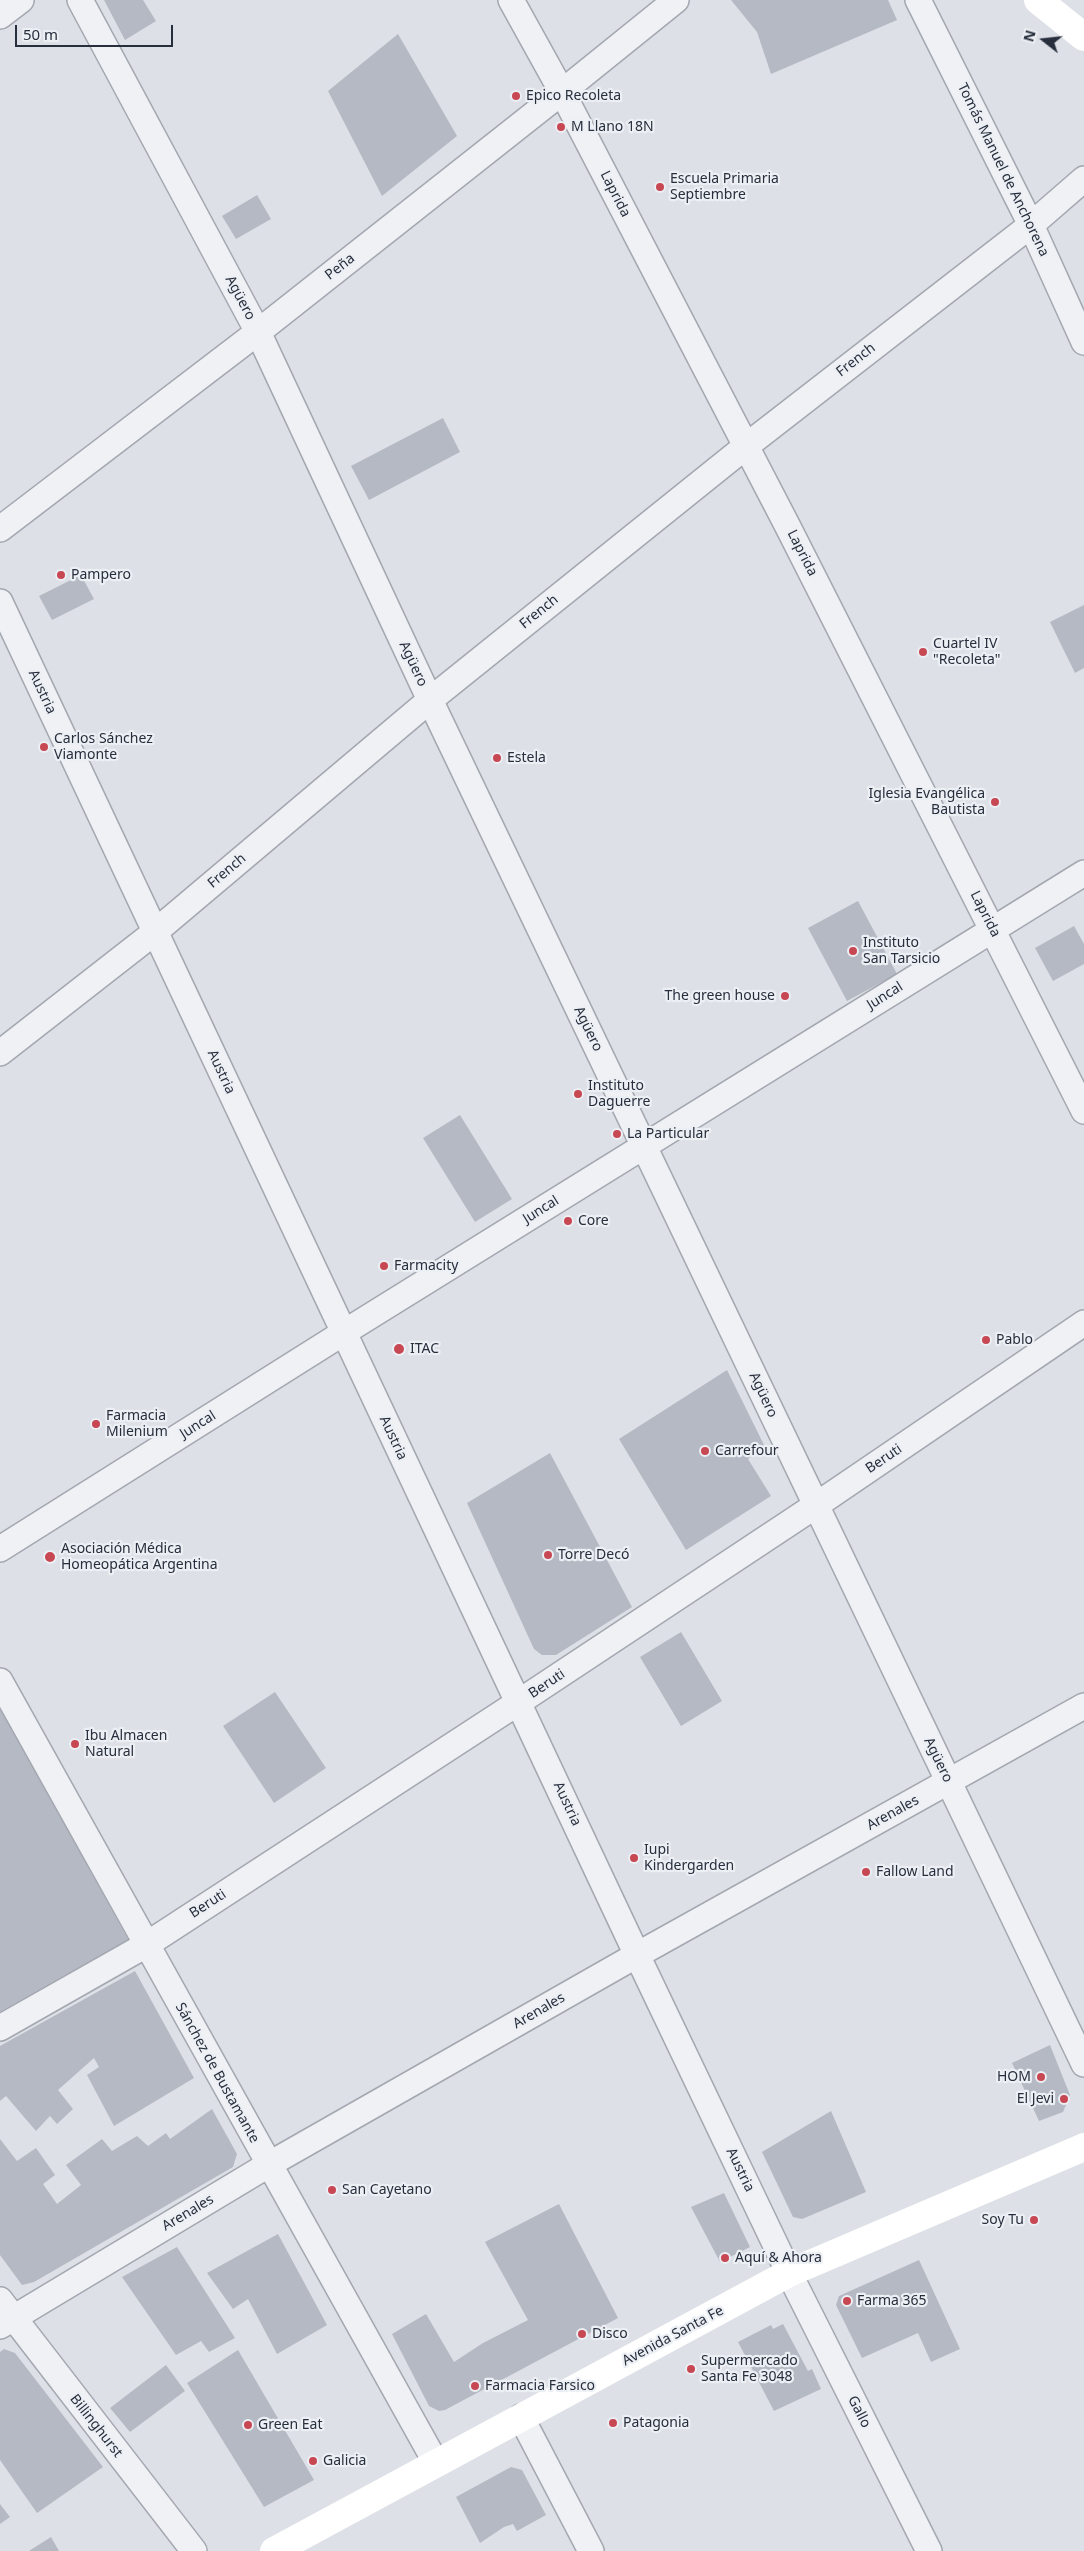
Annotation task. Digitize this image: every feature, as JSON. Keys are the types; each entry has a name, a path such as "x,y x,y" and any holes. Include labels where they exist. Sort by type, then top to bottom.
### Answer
{"main road":[{"path":"1038,0 1084,37"},
{"name":"Avenida Santa Fe","path":"274,2551 789,2273 1084,2147"}],"street":[{"path":"0,16 20,0"},
{"name":"Agüero","path":"80,0 258,332 430,700 1084,2064"},
{"name":"Laprida","path":"511,0 562,92 787,525 993,928 1084,1111"},
{"name":"Peña","path":"0,529 258,332 676,0"},
{"name":"Tomás Manuel de Anchorena","path":"918,0 1031,224 1084,342"},
{"name":"French","path":"3,1042 155,932 430,700 745,446 1031,224 1084,179"},
{"name":"Austria","path":"0,602 343,1333 789,2273"},
{"name":"Juncal","path":"0,1549 343,1333 1084,873"},
{"name":"Beruti","path":"0,2028 146,1945 816,1506 1084,1322"},
{"name":"Sánchez de Bustamante","path":"0,1681 268,2165 436,2463"},
{"name":"Arenales","path":"4,2315 637,1954 1084,1706"},
{"name":"Gallo","path":"789,2273 929,2551"},
{"name":"Billinghurst","path":"4,2315 194,2551"},
{"path":"521,2417 591,2551"}],"building":[{"path":"104,0 143,0 156,21 125,40"},
{"path":"731,0 888,0 897,20 771,74 757,32"},
{"path":"398,34 457,136 382,196 328,91"},
{"path":"257,195 271,219 236,239 222,216"},
{"path":"443,418 460,452 369,500 351,466"},
{"path":"81,575 94,599 52,620 39,596"},
{"path":"1084,605 1084,668 1075,673 1050,622"},
{"name":"Instituto San Tarsicio","path":"858,901 897,974 847,1001 808,928"},
{"path":"1074,926 1084,944 1084,964 1053,981 1035,948"},
{"path":"460,1115 512,1199 475,1222 423,1138"},
{"path":"727,1370 764,1445 748,1459 771,1496 686,1550 619,1439"},
{"name":"Torre Decó","path":"550,1453 632,1607 556,1655 542,1655 534,1649 467,1503"},
{"path":"681,1632 722,1701 681,1726 640,1657"},
{"path":"275,1692 326,1768 274,1803 223,1726"},
{"path":"0,1707 129,1941 0,2013"},
{"path":"135,1971 194,2078 114,2126 87,2075 99,2067 94,2058 58,2090 73,2109 57,2124 50,2116 36,2131 6,2096 0,2101 0,2046"},
{"name":"HOM","path":"1050,2045 1070,2095 1063,2112 1039,2121 1012,2063"},
{"path":"212,2109 237,2154 233,2167 34,2282 22,2285 0,2255 0,2139 17,2161 36,2148 55,2175 43,2184 57,2204 81,2185 66,2165 102,2139 112,2151 137,2136 148,2146 166,2133 170,2139"},
{"path":"831,2111 866,2192 802,2219 793,2217 762,2152"},
{"path":"724,2193 750,2247 720,2262 691,2207"},
{"path":"559,2204 618,2318 445,2410 439,2411 429,2406 392,2334 426,2314 454,2362 483,2343 528,2320 485,2242"},
{"path":"278,2234 327,2325 277,2354 248,2299 233,2309 207,2273"},
{"path":"177,2247 235,2338 209,2352 201,2341 176,2355 122,2277"},
{"path":"919,2260 960,2349 931,2362 918,2333 862,2358 836,2305 839,2296"},
{"path":"783,2324 808,2371 812,2369 821,2389 774,2411 738,2342 771,2325 773,2329"},
{"path":"4,2349 15,2353 103,2467 37,2513 0,2460 0,2352"},
{"name":"Green Eat","path":"238,2350 314,2480 264,2507 187,2383"},
{"path":"166,2365 185,2391 130,2432 110,2408"},
{"path":"511,2467 522,2470 546,2515 517,2531 513,2524 504,2527 480,2543 456,2497"},
{"path":"0,2504 10,2517 0,2524"},
{"path":"51,2537 59,2551 29,2551"}],"place":[{"name":"Epico Recoleta","path":"516,96"},
{"name":"M Llano 18N","path":"561,127"},
{"name":"Escuela Primaria Septiembre","path":"660,187"},
{"name":"Pampero","path":"61,575"},
{"name":"Cuartel IV \"Recoleta\"","path":"923,652"},
{"name":"Carlos Sánchez Viamonte","path":"44,747"},
{"name":"Estela","path":"497,758"},
{"name":"Iglesia Evangélica Bautista","path":"995,802"},
{"name":"Instituto San Tarsicio","path":"853,951"},
{"name":"The green house","path":"785,996"},
{"name":"Instituto Daguerre","path":"578,1094"},
{"name":"La Particular","path":"617,1134"},
{"name":"Core","path":"568,1221"},
{"name":"Farmacity","path":"384,1266"},
{"name":"Pablo","path":"986,1340"},
{"name":"ITAC","path":"399,1349"},
{"name":"Farmacia Milenium","path":"96,1424"},
{"name":"Carrefour","path":"705,1451"},
{"name":"Torre Decó","path":"548,1555"},
{"name":"Asociación Médica Homeopática Argentina","path":"50,1557"},
{"name":"Ibu Almacen Natural","path":"75,1744"},
{"name":"Iupi Kindergarden","path":"634,1858"},
{"name":"Fallow Land","path":"866,1872"},
{"name":"HOM","path":"1041,2077"},
{"name":"El Jevi","path":"1064,2099"},
{"name":"San Cayetano","path":"332,2190"},
{"name":"Soy Tu","path":"1034,2220"},
{"name":"Aquí & Ahora","path":"725,2258"},
{"name":"Farma 365","path":"847,2301"},
{"name":"Disco","path":"582,2334"},
{"name":"Supermercado Santa Fe 3048","path":"691,2369"},
{"name":"Farmacia Farsico","path":"475,2386"},
{"name":"Patagonia","path":"613,2423"},
{"name":"Green Eat","path":"248,2425"},
{"name":"Galicia","path":"313,2461"}]}
